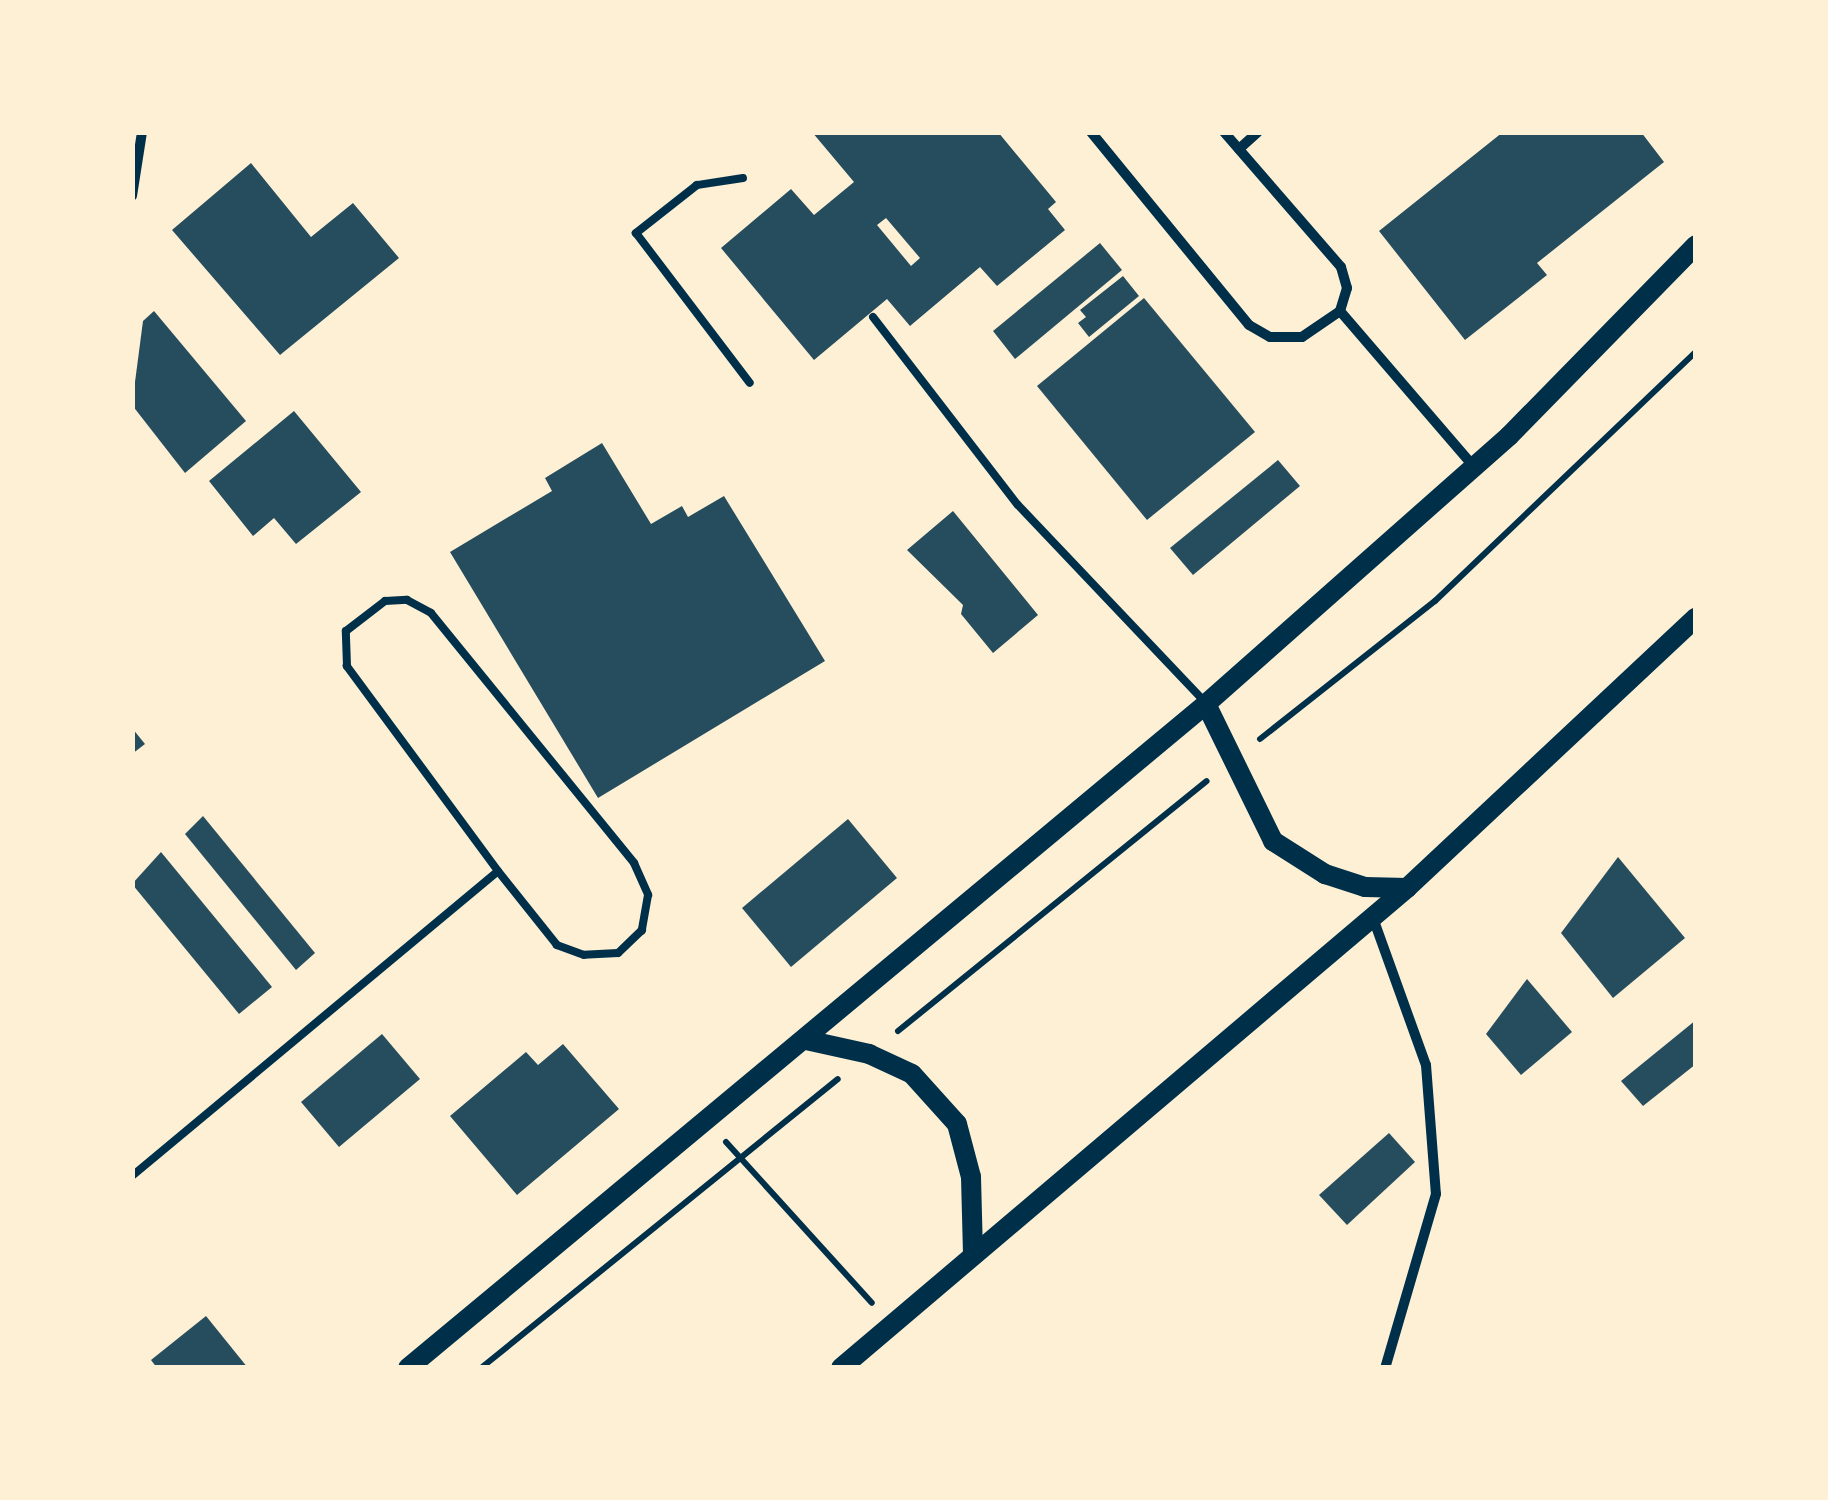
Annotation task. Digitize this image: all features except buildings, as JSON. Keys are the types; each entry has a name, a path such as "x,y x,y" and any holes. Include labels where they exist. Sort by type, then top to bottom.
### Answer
{"main road":[{"path":"408,1368 709,1122 1206,704 1474,467 1696,245"},
{"path":"841,1368 973,1252 1407,888 1696,618"},
{"path":"1206,704 1273,841 1325,874 1366,888 1407,888"},
{"path":"806,1040 868,1054 912,1074 957,1124 971,1177 973,1252"}],"street":[{"path":"132,196 142,132"},
{"path":"1092,132 1249,325 1270,337 1302,336 1340,311 1346,288 1341,267 1224,132"},
{"path":"1239,150 1258,132"},
{"path":"1340,311 1474,467"},
{"path":"1373,917 1426,1066 1436,1194 1385,1368"}],"lane":[{"path":"743,178 697,185 676,196 636,233 750,383"},
{"path":"872,318 1018,504 1206,704"},
{"path":"407,600 431,613 634,863 648,896 642,930 618,952 584,955 557,945 498,870 347,666 346,631 385,601 407,600"},
{"path":"132,1176 498,870"}],"path":[{"path":"480,1368 1232,760 1436,601 1696,352"},
{"path":"709,1122 893,1326"}]}
